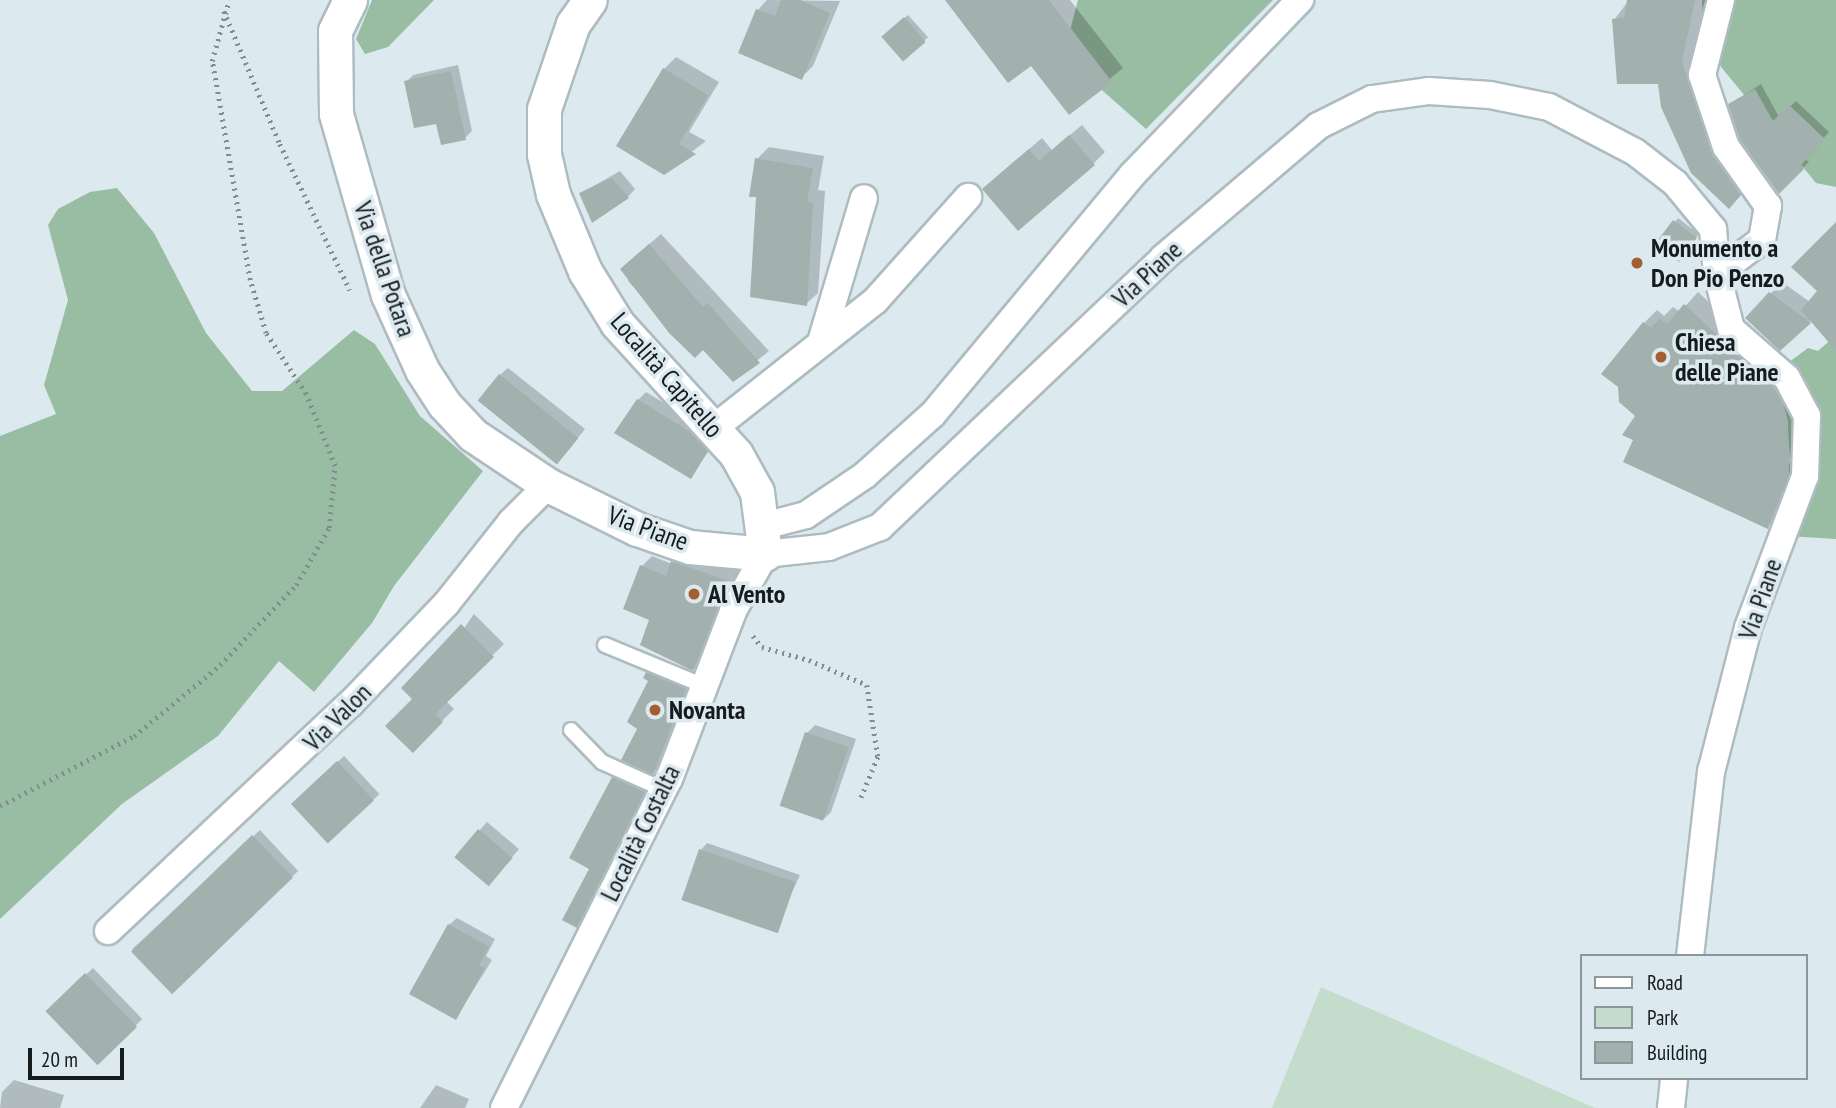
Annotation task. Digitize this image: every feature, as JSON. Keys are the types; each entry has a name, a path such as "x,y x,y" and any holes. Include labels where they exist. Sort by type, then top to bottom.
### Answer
{"street":[{"name":"Via della Potara","path":"350,0 335,31 336,114 388,295 422,370 444,404 473,435 548,485"},
{"name":"Località Capitello","path":"590,0 573,24 544,109 544,154 553,194 585,271 617,323 736,454 757,492 764,540"},
{"name":"Via Piane","path":"764,540 865,475 933,414 1132,175 1300,0"},
{"path":"1717,274 1762,240 1768,206 1726,147 1702,75 1721,0"},
{"name":"Via Piane","path":"548,485 592,517 690,547 764,540 828,547 880,527 1242,188 1318,126 1372,99 1429,91 1490,95 1549,107 1635,152 1675,183 1713,229 1717,274 1731,329 1763,354 1796,392 1807,416 1808,459 1748,628 1712,772 1689,954"},
{"path":"714,428 875,301 968,197"},
{"path":"821,342 864,198"},
{"name":"Via Valon","path":"108,931 333,722 446,604 548,485"},
{"name":"Località Costalta","path":"504,1108 664,790 702,685 764,540"},
{"path":"1671,1108 1674,1080"}],"lane":[{"path":"605,645 702,685"},
{"path":"571,730 602,762 664,790"}],"path":[{"path":"0,806 134,736 220,664 296,585 328,528 335,466 306,394 266,333 250,280 212,61 224,10 229,0"},
{"path":"224,10 323,237 358,302"},
{"path":"733,611 762,647 809,660 867,685 878,757 861,798"}],"green space":[{"path":"372,0 434,0 388,47 365,54 356,39"},
{"path":"1078,0 1273,0 1146,129 1095,84 1066,46"},
{"path":"1702,0 1836,0 1836,187 1816,183 1704,46"},
{"path":"117,188 154,233 206,333 252,391 282,391 354,330 375,344 420,416 483,471 394,586 372,623 314,692 279,661 218,736 122,804 0,919 0,436 56,414 44,385 68,300 48,225 58,209 90,192"},
{"path":"1836,335 1836,539 1772,535 1790,461 1787,423 1773,374 1808,348 1818,351"},
{"path":"1321,987 1595,1108 1272,1108"}],"building":[{"path":"781,0 800,0 830,13 802,80 738,53 756,9 775,16"},
{"path":"945,0 1049,0 1112,82 1069,115 1031,66 1008,83"},
{"path":"1627,0 1695,0 1682,61 1711,152 1741,195 1729,209 1691,173 1661,107 1658,84 1617,84 1612,19 1624,18"},
{"path":"904,17 926,42 903,62 881,37"},
{"path":"663,68 708,95 679,144 696,154 664,175 616,146"},
{"path":"451,71 466,140 441,145 436,124 414,128 404,81"},
{"path":"1755,89 1773,121 1789,105 1825,139 1801,165 1804,169 1779,194 1740,140 1728,104"},
{"path":"1069,135 1095,165 1018,231 982,189 1029,149 1039,161"},
{"path":"755,158 813,168 807,202 813,203 807,306 750,297 756,197 749,197"},
{"path":"612,178 629,198 592,223 579,193"},
{"path":"1673,220 1697,238 1679,262 1655,244"},
{"path":"1836,222 1836,351 1801,310 1817,291 1791,267"},
{"path":"649,244 703,307 708,303 760,363 733,382 703,350 695,358 669,333 620,269"},
{"path":"1769,292 1811,323 1780,351 1745,318"},
{"path":"1684,304 1774,388 1783,403 1788,421 1789,474 1768,529 1623,462 1633,440 1622,435 1635,416 1619,402 1618,387 1601,374 1643,322 1651,328 1660,318 1667,324"},
{"path":"499,374 578,438 557,465 478,400"},
{"path":"637,399 689,431 708,451 691,479 614,433"},
{"path":"671,561 731,582 693,671 640,645 649,620 623,609 640,565 666,576"},
{"path":"461,624 494,657 435,714 443,722 413,753 385,726 412,699 401,688"},
{"path":"646,672 686,689 653,775 621,760 637,729 627,722 648,681 643,678"},
{"path":"805,732 848,747 823,821 780,806"},
{"path":"337,761 374,800 328,843 291,804"},
{"path":"612,777 645,792 577,928 562,920 589,869 569,858"},
{"path":"478,829 512,858 489,886 454,857"},
{"path":"252,835 293,877 172,994 131,952"},
{"path":"699,849 795,882 778,933 681,900"},
{"path":"448,924 489,947 479,965 485,968 456,1020 409,994"},
{"path":"85,973 137,1027 98,1065 45,1011"}],"place":[{"name":"Monumento a Don Pio Penzo","path":"1637,263"},
{"name":"Chiesa delle Piane","path":"1661,357"},
{"name":"Al Vento","path":"694,594"},
{"name":"Novanta","path":"655,710"}]}
